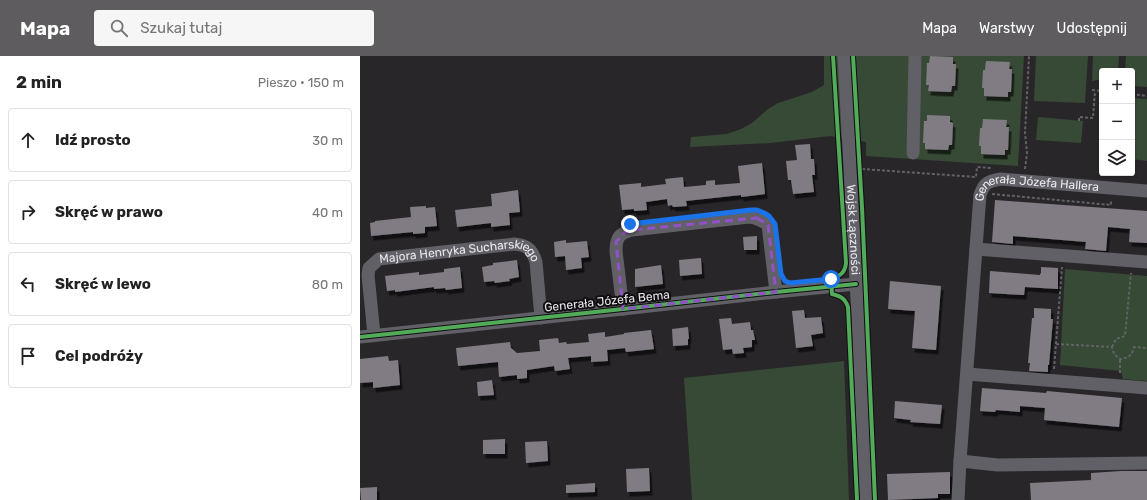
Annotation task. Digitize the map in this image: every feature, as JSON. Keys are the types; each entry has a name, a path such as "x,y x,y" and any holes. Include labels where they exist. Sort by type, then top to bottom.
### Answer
{"street":[{"name":"Wojsk Łączności","path":"844,56 866,500"},
{"path":"913,154 915,56"},
{"name":"Generała Józefa Hallera","path":"958,500 980,195 983,186 991,181 1001,179 1147,191"},
{"path":"623,310 616,242 619,236 632,230 749,217 757,218 768,226 776,292"},
{"name":"Majora Henryka Sucharskiego","path":"374,335 368,275 369,268 379,259 514,244 522,245 528,248 534,254 541,318"},
{"path":"976,249 1132,267 1147,262"},
{"name":"Generała Józefa Bema","path":"360,337 856,284"},
{"path":"967,374 1147,388"},
{"path":"960,461 998,465 1147,463"}],"path":[{"path":"1025,168 1027,153 1025,133 1029,56"},
{"path":"1079,121 1079,117 1093,118 1094,90 1099,91"},
{"path":"1135,94 1147,96"},
{"path":"989,194 1111,205 1111,197"},
{"path":"1054,380 1062,262"},
{"path":"1132,267 1126,336 1116,340 1112,347 1114,354 1120,359 1127,358 1132,353 1134,347 1147,348"},
{"path":"1056,344 1112,347"},
{"path":"1120,359 1120,385"}],"highlighted area":[{"path":"757,218 768,225 776,292 623,309 616,242 625,232 632,230"}],"green space":[{"path":"824,56 1024,56 1018,166 866,156 866,142 830,136 770,143 690,147 691,137 727,134 741,129 752,123 768,109 778,103 812,92 824,85"},
{"path":"1036,56 1088,56 1085,103 1034,101"},
{"path":"1093,56 1119,56 1118,68 1099,68 1099,80 1092,81"},
{"path":"1126,56 1147,56 1147,87 1135,86 1135,68 1125,68"},
{"path":"1135,98 1147,99 1147,161 1135,159"},
{"path":"1038,117 1083,121 1081,143 1036,140"},
{"path":"1065,269 1147,276 1147,381 1123,379 1121,371 1060,365"},
{"path":"844,361 849,500 692,500 684,378"}],"building":[{"path":"930,56 953,57 953,64 956,64 955,86 952,86 951,92 928,91 929,85 926,85 927,63 929,63"},
{"path":"986,61 1010,62 1009,69 1012,69 1011,92 1008,92 1008,97 984,96 984,88 982,88 983,70 985,70"},
{"path":"927,115 950,116 950,122 953,123 952,145 949,145 948,150 925,149 925,143 923,143 924,121 927,121"},
{"path":"983,119 1007,120 1006,127 1009,127 1008,150 1005,150 1005,155 981,154 981,146 979,146 980,128 982,128"},
{"path":"810,144 811,159 814,159 815,175 812,175 814,192 793,194 791,180 788,180 786,161 797,160 795,145"},
{"path":"762,163 765,194 686,201 687,206 673,207 672,205 668,206 667,199 646,202 647,210 622,210 619,185 641,183 641,187 666,184 665,179 683,177 684,187 706,185 706,181 715,180 715,185 740,183 738,166"},
{"path":"518,190 520,212 509,213 510,225 491,227 491,223 457,227 455,210 492,206 491,194"},
{"path":"995,200 1147,211 1147,243 1129,242 1130,229 1108,227 1106,251 1085,249 1086,242 1013,236 1013,244 992,242"},
{"path":"426,206 426,208 435,207 437,226 425,227 425,233 413,234 413,232 371,236 370,223 375,221 411,217 410,207"},
{"path":"757,236 757,250 744,250 743,237"},
{"path":"566,240 566,243 587,241 589,257 581,258 582,268 566,270 565,256 555,257 554,242"},
{"path":"701,258 702,274 680,276 679,260"},
{"path":"517,260 519,277 509,279 510,281 495,283 494,281 484,282 482,267 493,265 493,263"},
{"path":"661,265 663,284 635,287 635,269"},
{"path":"460,267 462,288 446,290 445,288 434,289 434,287 395,292 395,290 387,291 385,276 419,272 419,275 444,272 444,269"},
{"path":"1041,267 1058,268 1058,289 1025,287 1024,295 989,293 990,271 1040,275"},
{"path":"890,281 941,286 936,350 912,348 915,311 888,309"},
{"path":"1034,308 1051,309 1051,319 1053,319 1048,372 1029,371 1030,363 1028,363"},
{"path":"804,310 805,318 821,317 823,333 811,335 813,346 796,348 792,311"},
{"path":"731,318 732,324 750,322 751,330 753,330 755,340 752,340 752,347 743,348 744,353 733,354 732,349 723,350 719,319"},
{"path":"688,327 688,345 673,346 672,329"},
{"path":"651,330 654,349 626,352 625,348 607,350 608,361 591,362 591,356 568,358 570,369 555,371 554,366 527,370 527,378 517,379 517,375 499,377 498,362 458,366 456,348 510,342 511,348 517,353 540,351 539,340 558,338 559,343 566,342 567,344 589,342 588,334 605,332 605,337"},
{"path":"388,356 389,361 398,360 400,385 373,388 373,382 360,383 360,359"},
{"path":"492,380 494,395 478,396 477,382"},
{"path":"982,388 1046,393 1047,391 1122,398 1119,427 1044,420 1045,408 1020,406 1020,412 996,410 995,412 980,411"},
{"path":"895,401 942,405 940,424 910,422 911,420 894,418"},
{"path":"505,439 505,454 483,454 483,440"},
{"path":"547,441 548,461 526,463 525,442"},
{"path":"649,468 650,491 627,492 626,469"},
{"path":"1147,471 1147,500 1031,500 1030,483 1091,480 1091,473"},
{"path":"950,472 950,494 938,494 938,498 888,500 887,474"},
{"path":"595,483 595,492 566,493 566,485"},
{"path":"377,487 377,500 361,500 360,488"}],"cycle path":[{"path":"833,56 846,263 842,274 831,279 832,294 842,298 848,307 857,500"},
{"path":"853,56 862,207 875,500"},
{"path":"360,337 856,284"}],"route":[{"path":"630,224 751,210 760,211 769,216 775,224 781,274 785,281 793,283 831,279"}]}
